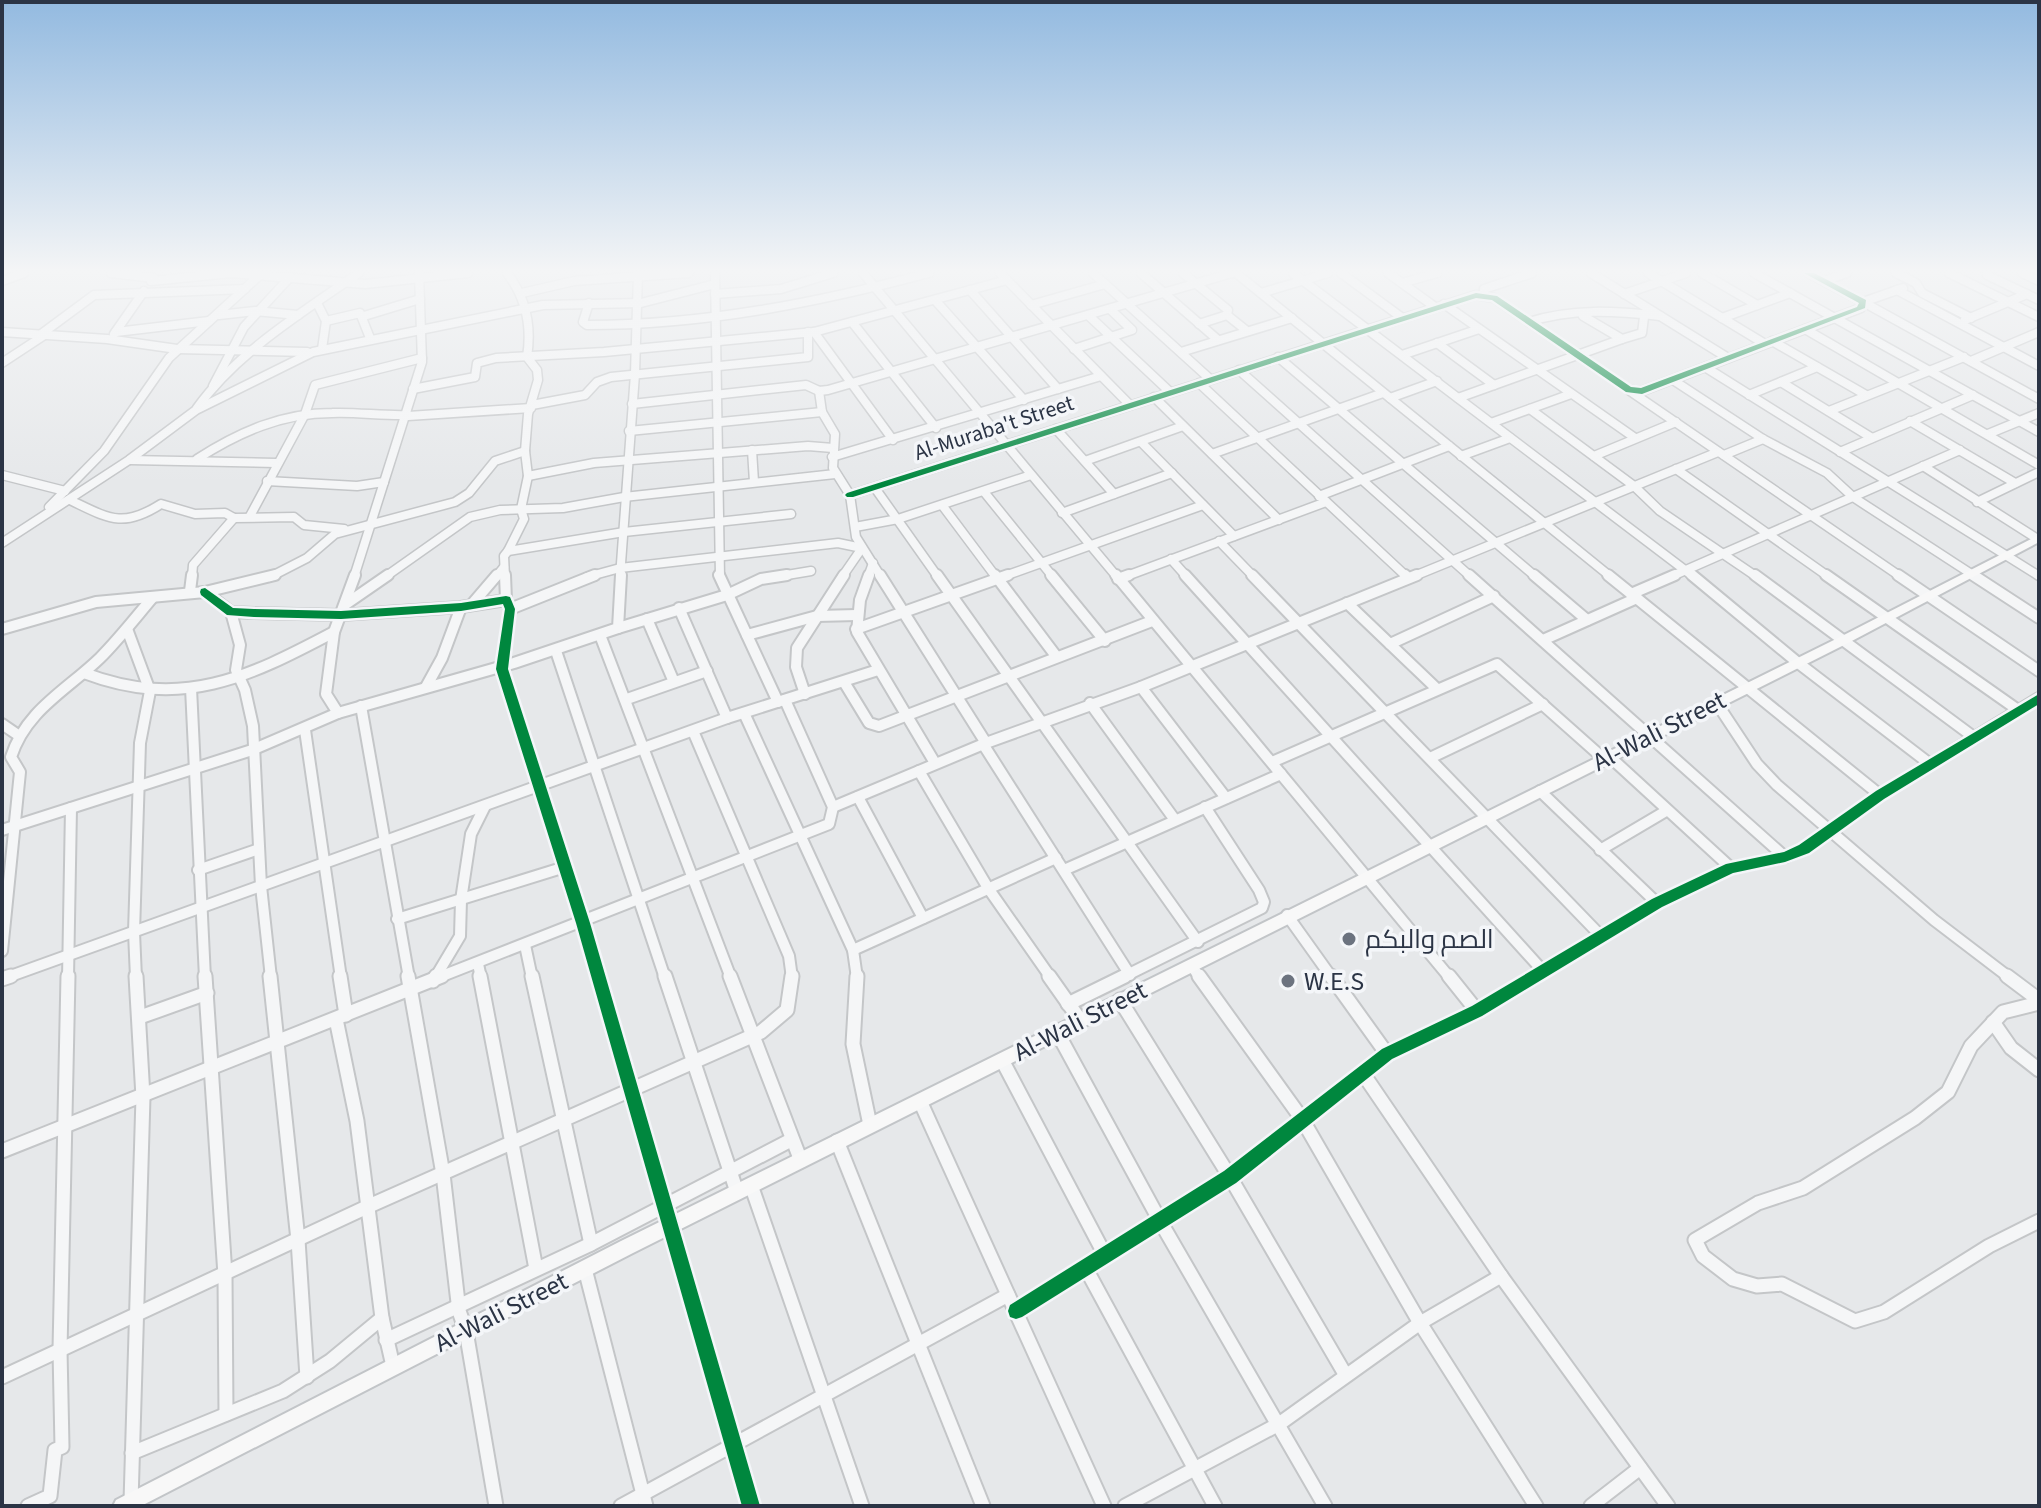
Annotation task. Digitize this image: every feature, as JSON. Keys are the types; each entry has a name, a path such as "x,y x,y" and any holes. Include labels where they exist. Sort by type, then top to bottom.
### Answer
{"main road":[{"name":"Al-Wali Street","path":"127,1504 393,1366 461,1318 585,1269 1057,1032 1074,1013 1120,1000 1844,640 2038,539"}],"street":[{"path":"2,363 29,343"},
{"path":"138,343 177,349 258,352 318,350 347,343"},
{"path":"67,496 184,343"},
{"path":"196,410 213,386 235,343"},
{"path":"213,386 267,343"},
{"path":"2,543 67,496 129,460 196,410 318,350 320,343"},
{"path":"338,713 326,694 334,632 408,416 422,358 422,343"},
{"path":"529,343 527,357 538,376 525,451 528,476 521,509 524,519 508,551 504,567 508,604 502,669 583,923 751,1506"},
{"path":"618,628 635,343"},
{"path":"413,389 477,377 476,365 484,360 680,343"},
{"path":"2,1151 408,989 802,839 829,824 833,807 720,581 717,558 720,486 715,343"},
{"path":"197,459 243,431 305,414 408,416 448,412 465,415 531,407 585,395 602,379 808,357 810,343"},
{"path":"821,343 854,383 893,440"},
{"path":"869,343 936,428"},
{"path":"922,343 1369,877 1477,1011"},
{"path":"974,343 1024,400"},
{"path":"632,404 806,385 819,391 990,343"},
{"path":"1018,343 1058,389"},
{"path":"1069,343 1130,405"},
{"path":"1074,349 1092,343"},
{"path":"1119,343 1170,392"},
{"path":"1171,343 1210,379"},
{"path":"1181,352 1208,343"},
{"name":"Al-Muraba't Street","path":"850,495 1321,343"},
{"path":"1322,343 1880,795"},
{"path":"1386,343 1593,503 1686,570 1797,662 1930,764"},
{"path":"1402,355 1436,343"},
{"path":"1438,343 1494,385"},
{"path":"1500,343 1635,438"},
{"path":"1561,343 2039,671"},
{"path":"1458,398 1610,343"},
{"path":"1704,343 1728,358"},
{"path":"1629,390 1642,391 1767,343"},
{"path":"1769,343 1866,395"},
{"path":"1830,343 2039,465"},
{"path":"1880,343 2039,432"},
{"path":"1939,343 2039,399"},
{"path":"1997,343 2039,366"},
{"path":"1829,411 1928,371 2014,343"},
{"path":"1278,357 1587,620"},
{"path":"250,516 305,414 312,387 422,358"},
{"path":"1705,367 2039,576"},
{"path":"1749,395 1817,367"},
{"path":"1239,370 1785,857"},
{"path":"528,476 583,465 719,452 832,452 936,428 1101,376"},
{"path":"1673,380 1763,439 1827,473 1853,497 2039,618"},
{"path":"1212,454 1338,409 1437,381"},
{"path":"1781,382 1872,438"},
{"path":"1199,383 1408,578"},
{"path":"819,391 822,412 835,434 832,452 835,474 850,495 862,548 905,611 1130,975"},
{"path":"1491,423 1571,394"},
{"path":"1840,452 1973,395"},
{"path":"1154,397 1279,520"},
{"path":"1530,409 1634,486 1660,511 1724,552 1975,738"},
{"path":"629,431 822,412"},
{"path":"1988,434 2039,413"},
{"path":"1910,421 2015,483"},
{"path":"1594,456 1676,422"},
{"path":"1085,461 1183,426"},
{"path":"1056,429 1114,494"},
{"path":"1461,456 1510,438"},
{"path":"833,807 985,743 1141,687 1676,469 1763,439"},
{"path":"1141,442 1234,536"},
{"path":"1118,579 1279,520 1362,479 1449,446"},
{"path":"752,450 754,482"},
{"path":"1543,640 1724,552 1960,450"},
{"path":"2,629 96,602 205,592 278,574 307,558 324,539 345,530 455,502 469,493 495,461 525,451"},
{"path":"129,460 276,463"},
{"path":"1923,466 2038,539"},
{"path":"1676,469 2018,710"},
{"path":"1977,502 2039,472"},
{"path":"1062,513 1172,473"},
{"path":"346,604 470,517 835,474"},
{"path":"2,475 67,496 123,521 139,520 161,504 195,514 229,514 234,518"},
{"path":"855,527 898,519 985,493 1031,475"},
{"path":"267,481 357,486 384,482"},
{"path":"875,488 1198,942"},
{"path":"985,493 1105,641"},
{"path":"942,505 1056,656"},
{"path":"856,629 1203,505"},
{"path":"508,551 624,532 791,514"},
{"path":"190,591 193,565 234,518 294,517 304,525 345,530"},
{"path":"1219,541 1600,935"},
{"path":"231,612 341,615 461,607 473,603 508,604 620,568 838,543 862,548"},
{"path":"805,694 794,661 795,648 802,633 817,616 862,548"},
{"path":"1171,559 1543,971"},
{"path":"873,563 857,615 856,629 935,763"},
{"path":"473,603 504,567"},
{"path":"7,828 252,750 305,730 338,713 502,669 618,628 727,595 761,579 811,571"},
{"path":"205,592 231,612 239,638 236,670 253,726 261,886 298,1240 307,1377"},
{"path":"1390,644 1494,596"},
{"path":"2,951 7,828 20,767 7,756 18,735 43,707 84,673 153,597"},
{"path":"1347,603 1436,688"},
{"path":"426,687 442,658 461,607"},
{"path":"679,608 727,718"},
{"path":"747,635 817,616 857,615"},
{"path":"647,619 674,682"},
{"path":"844,682 873,726 1152,621"},
{"path":"127,629 150,691 143,723 138,786 134,932 143,1097 132,1453 127,1504"},
{"path":"84,673 121,687 150,691 191,688 240,675 293,654 334,632"},
{"path":"600,635 646,748 801,1161"},
{"path":"556,651 642,900 730,1172 744,1189 862,1506"},
{"path":"1272,762 1497,664 1731,868"},
{"path":"2,979 727,718 878,670"},
{"path":"627,699 707,671"},
{"path":"1141,687 1226,798"},
{"path":"191,688 199,908 213,1069 225,1275 226,1414"},
{"path":"1016,1311 1230,1177 1387,1054 1477,1011 1657,903 1731,868 1785,857 2039,698"},
{"path":"1716,702 1757,764 1934,920 2039,1002"},
{"path":"1090,703 1175,820"},
{"path":"1430,758 1543,704"},
{"path":"361,706 386,840 408,989 443,1174 461,1318 496,1506"},
{"path":"744,713 853,950 858,986 853,1044 870,1125"},
{"path":"2,724 18,735"},
{"path":"305,730 382,1318 393,1366"},
{"path":"2,1377 369,1206 696,1062 784,1017 792,1005 795,988 785,944 693,731"},
{"path":"919,771 988,888 1074,1013 1130,975 1253,913 1264,902 1237,851 1205,807"},
{"path":"1064,870 1281,774"},
{"path":"1540,791 1657,903"},
{"path":"858,797 923,918"},
{"path":"433,981 460,936 461,900 473,827 487,805"},
{"path":"28,1506 50,1496 55,1450 62,1447 60,1350 71,808"},
{"path":"1600,850 1666,811"},
{"path":"198,870 259,849"},
{"path":"853,950 1056,858"},
{"path":"397,919 565,867"},
{"path":"1287,915 1387,1054"},
{"path":"525,945 591,1244"},
{"path":"478,964 536,1269"},
{"path":"1191,965 1302,1119 1420,1323 1536,1506"},
{"path":"140,1017 207,993"},
{"path":"1120,1000 1230,1177 1345,1374"},
{"path":"2039,1002 2003,1012 1971,1046 1948,1092 1915,1118 1803,1188 1758,1203 1695,1240 1703,1256 1733,1279 1757,1286 1782,1284 1855,1321 1884,1312 1989,1246 2039,1221"},
{"path":"1993,1022 2011,1048 2039,1070"},
{"path":"1057,1032 1160,1221 1325,1506"},
{"path":"1002,1060 1105,1255"},
{"path":"1364,1075 1501,1276 1668,1506"},
{"path":"920,1101 1104,1506"},
{"path":"386,1340 461,1318 536,1269 591,1244 791,1140"},
{"path":"837,1141 983,1506"},
{"path":"1085,1267 1215,1506"},
{"path":"585,1269 645,1499"},
{"path":"1125,1506 1195,1466 1279,1424 1420,1323 1501,1276"},
{"path":"621,1506 645,1499 733,1443 1008,1295"},
{"path":"132,1453 307,1377 382,1318"},
{"path":"1591,1506 1640,1468"}],"cycle path":[{"path":"850,495 1325,343"},
{"path":"1561,343 1629,390 1642,391 1768,343"},
{"path":"205,592 231,612 254,613 341,615 461,607 506,600 510,609 502,669 583,923 751,1506"},
{"path":"1016,1311 1230,1177 1387,1054 1477,1011 1657,903 1731,868 1785,857 1804,849 1880,795 2039,698"}],"place":[{"name":"الصم والبكم","path":"1349,939"},
{"name":"W.E.S","path":"1288,981"}]}
